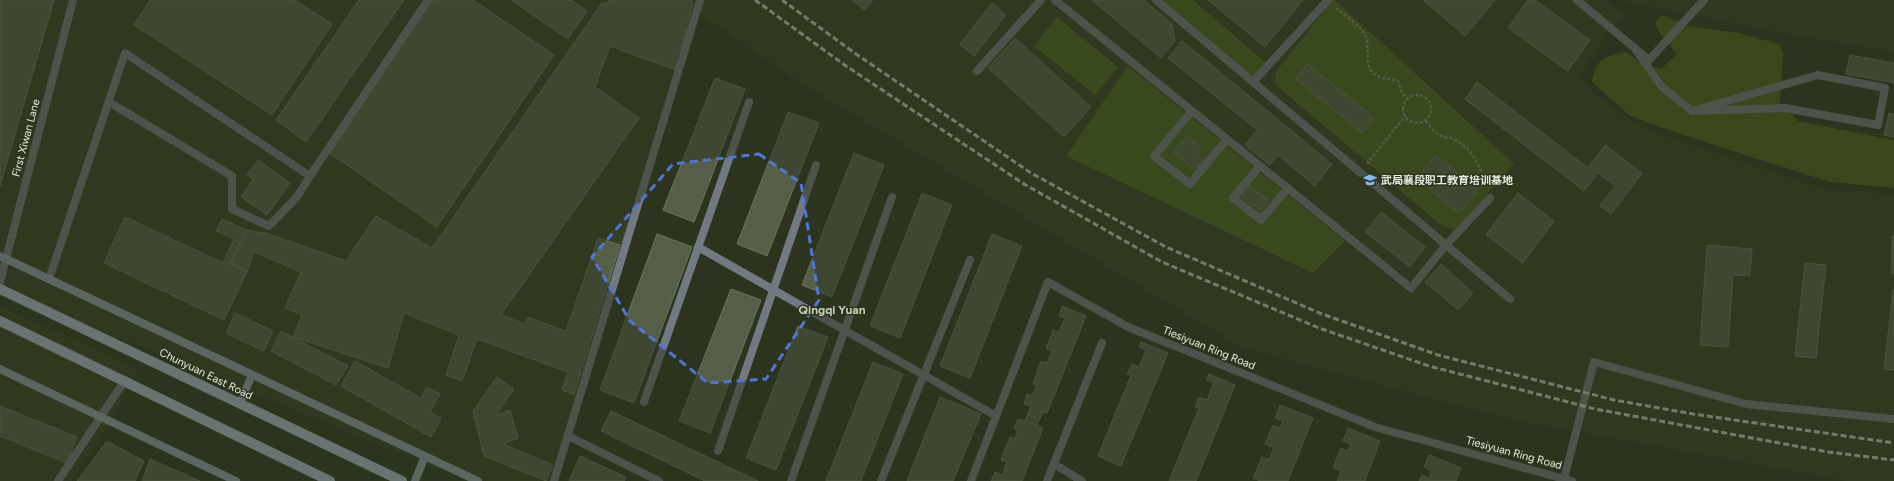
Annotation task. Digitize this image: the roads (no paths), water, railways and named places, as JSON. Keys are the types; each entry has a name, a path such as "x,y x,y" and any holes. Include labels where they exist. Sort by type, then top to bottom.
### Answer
{"main road":[{"name":"Chunyuan East Road","path":"0,289 402,481"},
{"path":"0,320 330,481"}],"street":[{"name":"First Xiwan Lane","path":"0,282 3,258 73,0"},
{"path":"109,102 232,176 232,208 269,226 296,197 428,0"},
{"path":"554,481 700,0"},
{"path":"977,71 1041,0"},
{"path":"1055,0 1411,288 1446,245 1490,198"},
{"path":"1156,0 1510,299"},
{"path":"1253,82 1328,0"},
{"path":"1577,0 1649,60 1704,0"},
{"path":"1634,47 1661,86 1692,111 1785,108 1878,125 1885,88 1818,75 1692,111"},
{"path":"50,279 125,54 310,176"},
{"path":"644,402 749,102"},
{"path":"1192,111 1154,156 1190,184 1227,139"},
{"path":"718,451 816,165"},
{"path":"1260,166 1233,198 1261,220 1288,188"},
{"path":"791,481 892,197"},
{"path":"698,247 996,416"},
{"path":"3,258 478,481"},
{"path":"881,481 970,260"},
{"name":"Tiesiyuan Ring Road","path":"970,481 1048,282 1128,327 1375,427 1563,480 1572,481"},
{"path":"1047,481 1102,343"},
{"path":"1563,480 1594,362 1746,404 1894,420"},
{"path":"0,369 236,481"},
{"path":"240,403 252,375"},
{"path":"58,481 125,380"},
{"path":"568,436 659,481"},
{"path":"415,481 425,456"},
{"path":"1054,464 1082,481"}],"railway":[{"path":"755,0 846,66 1024,184 1162,262 1319,328 1429,366 1595,409 1828,452 1894,460"},
{"path":"782,0 856,54 1031,173 1166,247 1322,314 1438,355 1614,400 1693,414 1894,443"}],"place":[{"name":"武局襄段职工教育培训基地","path":"1370,180"}],"district":[{"name":"Qingqi Yuan","path":"832,310"}]}
